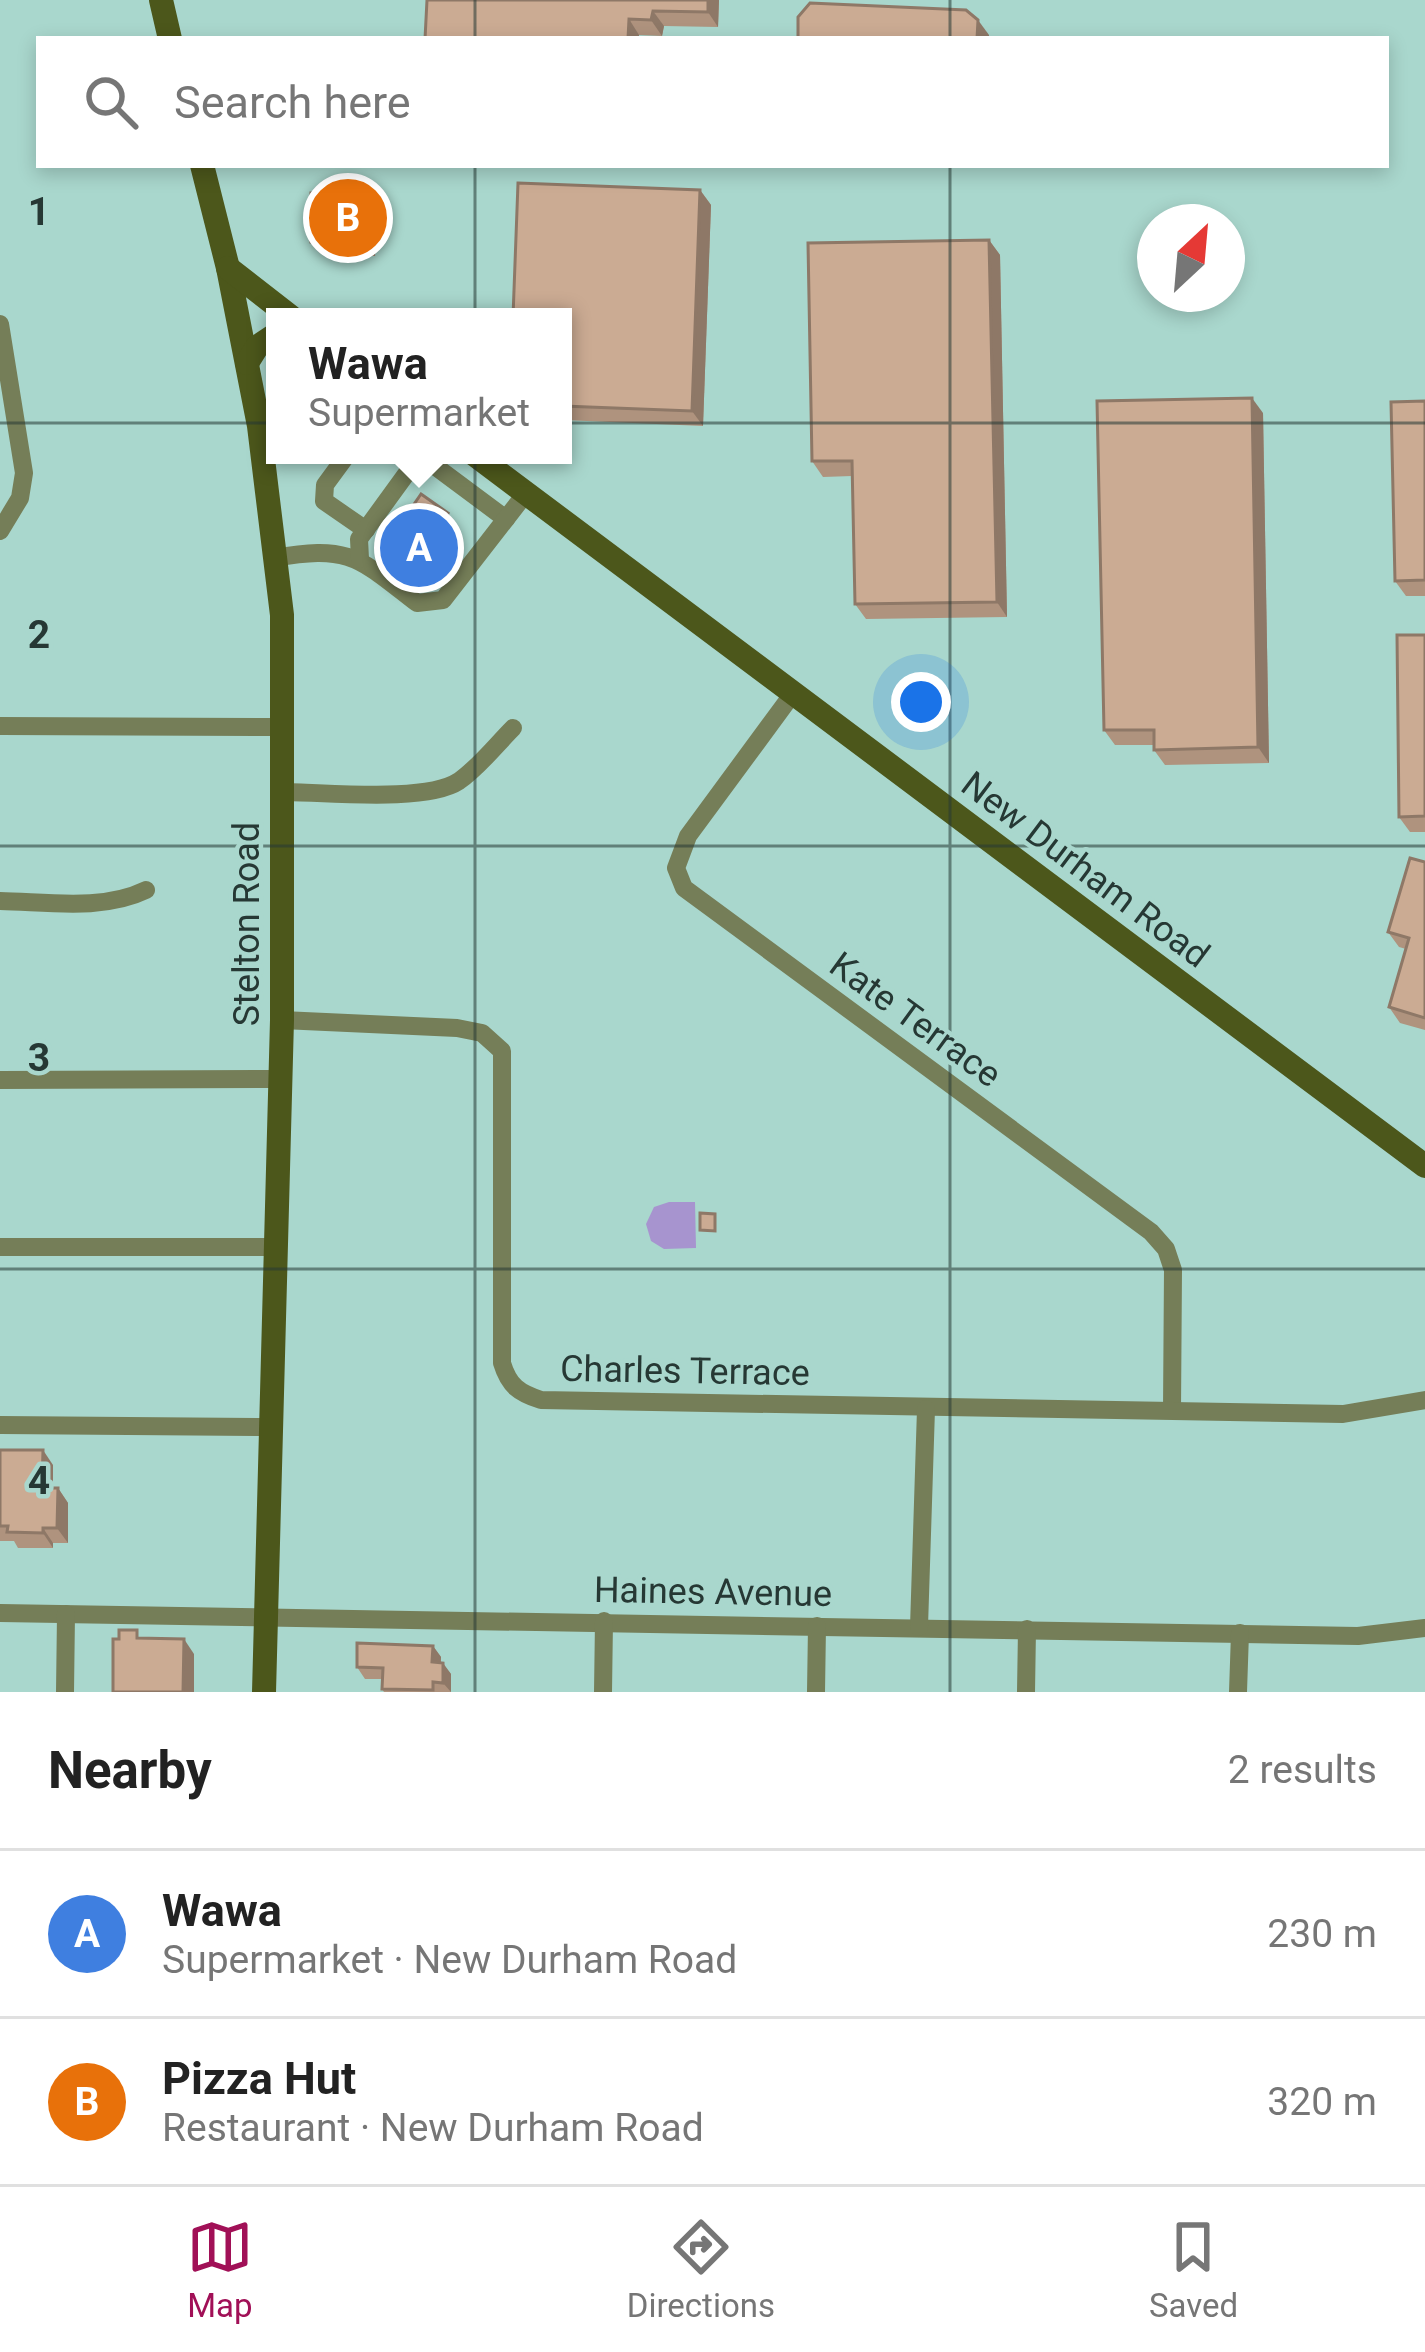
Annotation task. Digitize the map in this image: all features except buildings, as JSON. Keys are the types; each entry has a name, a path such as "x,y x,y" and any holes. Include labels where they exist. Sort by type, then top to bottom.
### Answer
{"main road":[{"path":"160,0 169,36"},
{"name":"Stelton Road","path":"203,168 260,426 282,615 282,1020 264,1692"},
{"path":"228,268 279,308"},
{"path":"247,363 266,341"},
{"name":"New Durham Road","path":"487,464 1425,1166"}],"street":[{"path":"0,324 24,473 20,498 0,531"},
{"path":"340,464 325,485 324,500 366,530"},
{"path":"360,559 359,539 414,464"},
{"path":"432,464 506,519"},
{"path":"275,558 320,550 360,559 417,603 443,600 526,493"},
{"name":"Kate Terrace","path":"794,692 688,836 676,868 684,888 1151,1232 1166,1249 1173,1270 1172,1410"},
{"path":"0,726 285,728"},
{"path":"283,792 431,792 462,779 513,728"},
{"path":"0,902 125,900 146,890"},
{"name":"Charles Terrace","path":"282,1020 458,1028 482,1034 502,1051 502,1363 508,1382 521,1394 542,1400 1343,1414 1425,1400"},
{"path":"0,1080 279,1079"},
{"path":"0,1247 274,1247"},
{"path":"919,1628 926,1409"},
{"path":"0,1425 269,1427"},
{"name":"Haines Avenue","path":"0,1613 1358,1636 1425,1628"},
{"path":"65,1692 67,1614"},
{"path":"603,1692 604,1622"},
{"path":"816,1692 817,1625"},
{"path":"1026,1692 1028,1629"},
{"path":"1238,1692 1240,1634"}],"shaded area":[{"path":"695,1202 696,1248 664,1249 651,1241 646,1224 654,1207"}],"place":[{"name":"Pizza Hut","path":"348,218"},
{"name":"Wawa","path":"419,548"}]}
